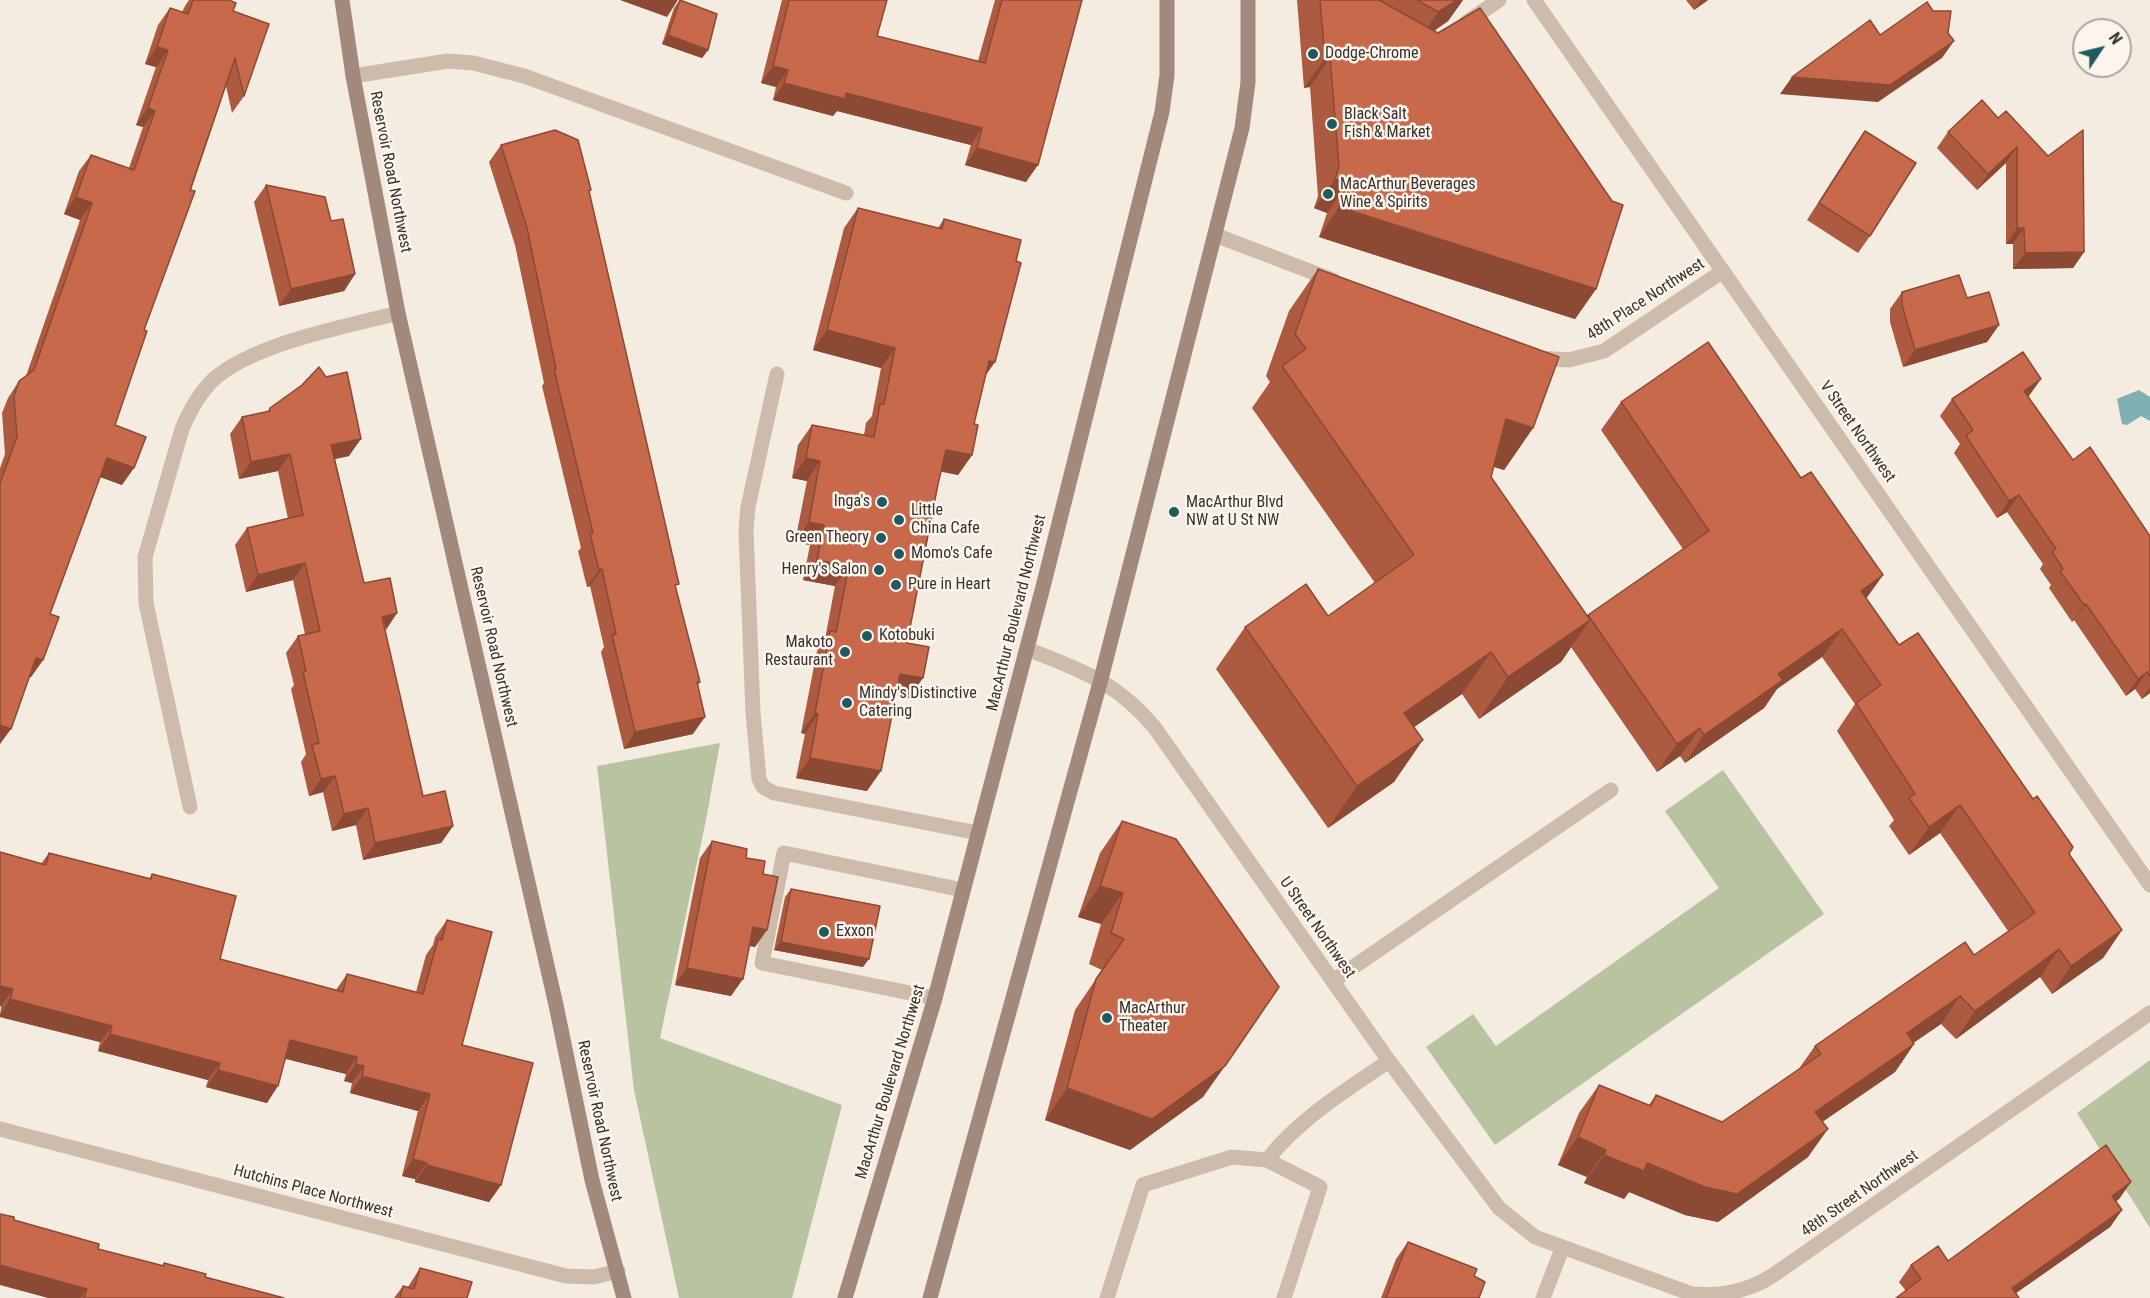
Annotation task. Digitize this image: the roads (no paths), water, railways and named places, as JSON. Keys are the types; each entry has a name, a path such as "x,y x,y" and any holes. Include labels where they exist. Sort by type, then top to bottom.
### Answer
{"main road":[{"name":"Reservoir Road Northwest","path":"342,0 353,76 398,313 556,1005 591,1180 624,1298"},
{"name":"MacArthur Boulevard Northwest","path":"845,1298 935,998 1027,649 1162,112 1167,75 1167,0"},
{"path":"930,1298 1101,679 1242,128 1248,82 1248,0"}],"street":[{"path":"1455,30 1499,0"},
{"name":"V Street Northwest","path":"1534,0 2150,885"},
{"path":"353,76 448,61 473,63 524,76 846,193"},
{"path":"1215,235 1344,284"},
{"name":"48th Place Northwest","path":"1522,353 1551,360 1569,360 1604,351 1723,272"},
{"path":"190,807 146,603 145,557 182,429 200,393 230,367 267,350 398,313"},
{"path":"777,374 748,507 746,531 753,712 759,779 763,787 774,793 978,832"},
{"name":"U Street Northwest","path":"1027,649 1101,679 1136,706 1155,728 1389,1060 1499,1208 1535,1237 1562,1249"},
{"path":"1333,981 1611,790"},
{"path":"935,998 762,963 784,853 963,890"},
{"name":"48th Street Northwest","path":"1562,1249 1692,1294 1718,1295 1740,1292 1759,1284 2150,1013"},
{"path":"1267,1160 1280,1143 1328,1103 1389,1060"},
{"name":"Hutchins Place Northwest","path":"0,1129 567,1276 594,1277 618,1271"},
{"path":"1107,1298 1143,1185 1232,1157 1267,1160 1320,1187 1284,1298"},
{"path":"1543,1298 1562,1249"}],"water":[{"path":"2139,390 2150,397 2150,421 2141,416 2127,425 2122,424 2117,399"}],"place":[{"name":"Dodge-Chrome","path":"1313,54"},
{"name":"Black Salt Fish & Market","path":"1332,124"},
{"name":"MacArthur Beverages Wine & Spirits","path":"1328,194"},
{"name":"Inga's","path":"882,502"},
{"name":"MacArthur Blvd NW at U St NW","path":"1174,512"},
{"name":"Little China Cafe","path":"899,520"},
{"name":"Green Theory","path":"881,538"},
{"name":"Momo's Cafe","path":"899,554"},
{"name":"Henry's Salon","path":"879,570"},
{"name":"Pure in Heart","path":"896,585"},
{"name":"Kotobuki","path":"867,636"},
{"name":"Makoto Restaurant","path":"845,652"},
{"name":"Mindy's Distinctive Catering","path":"847,703"},
{"name":"Exxon","path":"824,932"},
{"name":"MacArthur Theater","path":"1107,1018"}]}
